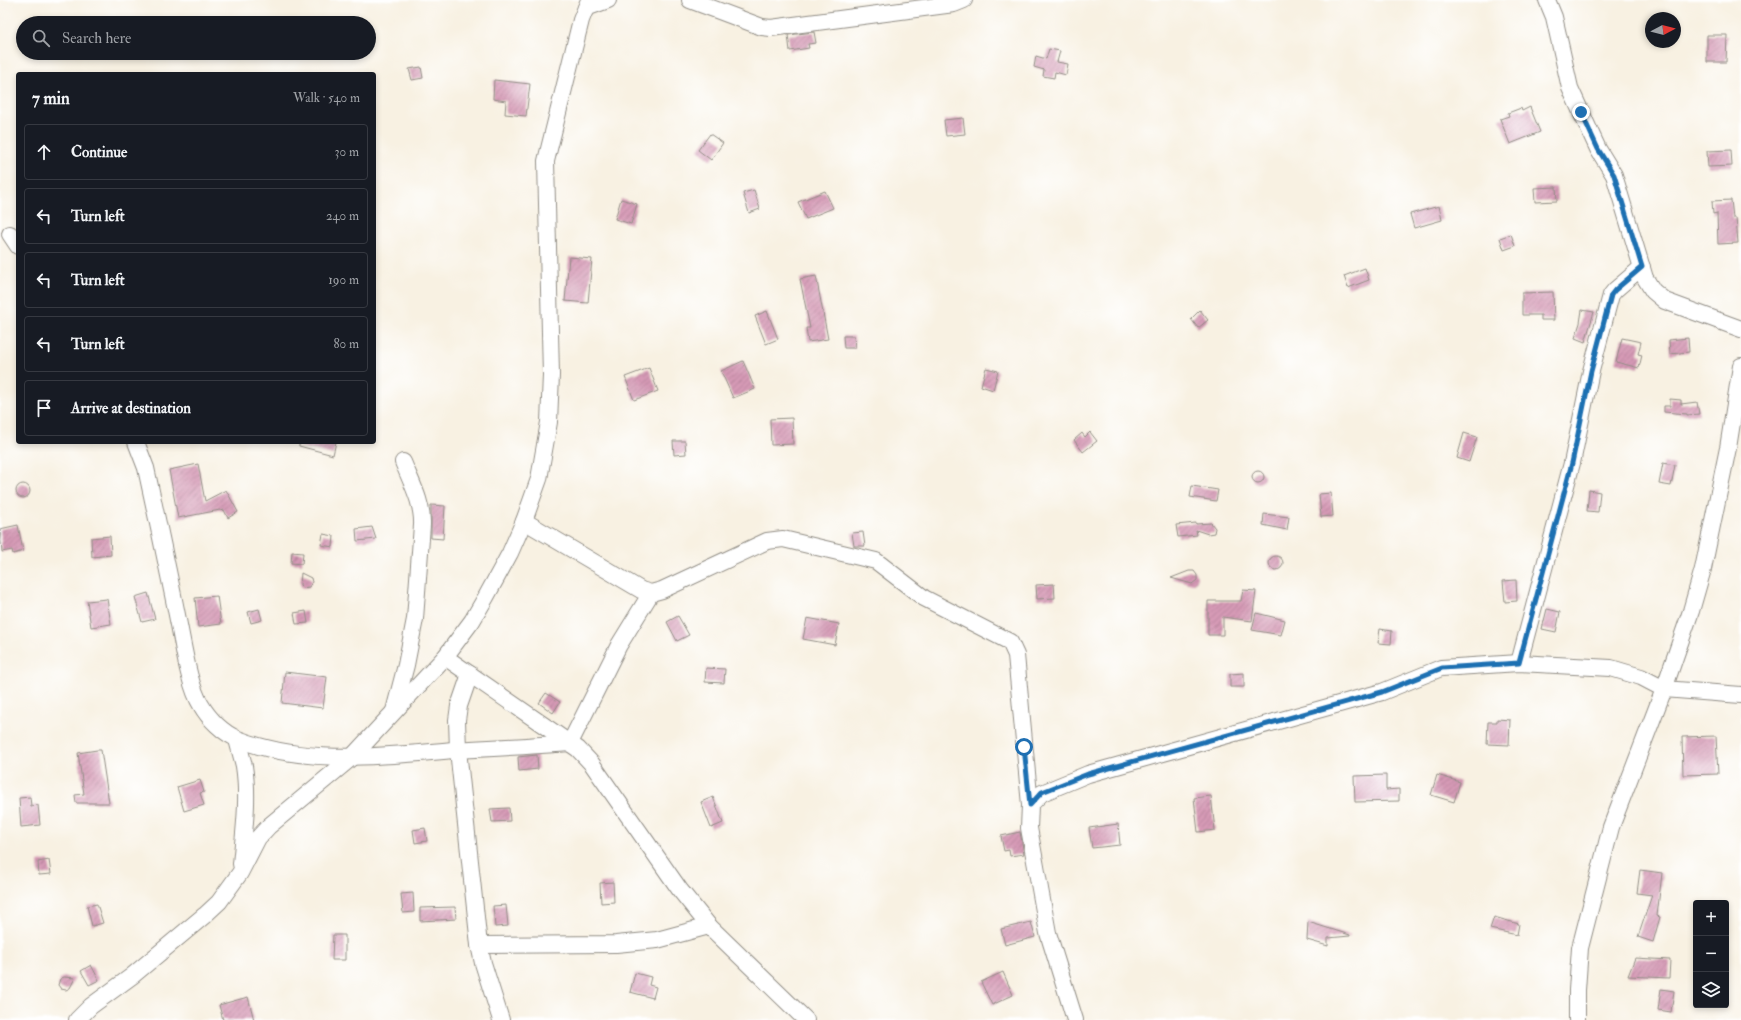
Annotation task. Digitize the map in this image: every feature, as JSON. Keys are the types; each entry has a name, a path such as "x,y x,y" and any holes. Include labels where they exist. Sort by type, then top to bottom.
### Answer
{"street":[{"path":"78,1020 91,1006 132,976 219,902 240,873 258,838 269,826 350,758 445,657 486,598 510,553 524,521 539,479 550,409 551,375 546,161 581,20 587,4 608,0"},
{"path":"690,0 762,27 771,28 954,4 964,0"},
{"path":"1547,0 1554,17 1570,88 1598,149 1614,175 1642,267 1653,292 1665,301 1741,329"},
{"path":"1519,663 1572,463 1591,371 1611,295 1642,267"},
{"path":"1577,1020 1576,990 1580,948 1611,827 1664,689 1691,611 1703,569 1728,448 1741,366"},
{"path":"137,444 146,468 187,662 197,698 200,705 217,725 237,739 274,750 304,755 350,758 570,743"},
{"path":"394,712 406,665 415,619 422,525 420,506 403,462"},
{"path":"524,521 641,590 651,593 662,590 767,541 778,539 876,561 924,598 1010,642 1016,655 1030,805 1029,828 1048,933 1074,1020"},
{"path":"570,743 619,645 651,593"},
{"path":"445,657 570,743 592,764 680,890 709,926 806,1020"},
{"path":"1030,805 1042,792 1088,774 1382,692 1442,668 1519,663 1611,668 1641,677 1664,689 1741,695"},
{"path":"470,674 457,720 458,750 479,946 501,1020"},
{"path":"237,739 244,766 245,792 240,873"},
{"path":"479,946 616,944 657,940 709,926"}],"building":[{"path":"814,32 816,43 808,44 809,48 790,51 788,35"},
{"path":"1707,35 1727,35 1726,62 1707,62"},
{"path":"1049,49 1060,51 1057,62 1068,64 1066,75 1055,72 1054,78 1043,76 1044,70 1034,67 1036,56 1046,59"},
{"path":"421,67 423,78 412,80 409,69"},
{"path":"494,80 530,84 526,116 505,114 506,101 493,99"},
{"path":"1530,107 1540,132 1510,144 1500,119 1509,116 1508,113 1521,108 1522,111"},
{"path":"963,118 965,134 946,136 944,120"},
{"path":"710,134 723,143 711,160 698,150"},
{"path":"1731,150 1732,166 1708,167 1707,151"},
{"path":"1556,187 1557,201 1535,202 1534,188"},
{"path":"754,190 760,209 749,213 743,193"},
{"path":"825,191 833,208 806,219 798,202"},
{"path":"621,199 637,204 631,224 615,219"},
{"path":"1731,200 1733,218 1736,218 1738,243 1718,244 1717,213 1713,214 1712,201"},
{"path":"1439,206 1442,220 1414,228 1410,214"},
{"path":"1511,234 1515,246 1504,250 1500,238"},
{"path":"569,257 592,259 588,303 565,301"},
{"path":"1365,268 1369,280 1348,288 1344,276"},
{"path":"816,276 828,339 808,342 806,328 810,328 800,279"},
{"path":"1553,292 1554,320 1541,320 1541,315 1522,315 1522,293"},
{"path":"1200,310 1208,320 1198,328 1191,319"},
{"path":"1582,310 1594,312 1585,342 1575,338 1580,323"},
{"path":"767,311 778,339 766,344 755,316"},
{"path":"843,336 854,336 855,348 844,348"},
{"path":"1622,338 1641,342 1638,354 1642,355 1639,368 1616,362"},
{"path":"1688,338 1689,352 1670,354 1669,340"},
{"path":"743,361 755,389 733,398 721,371"},
{"path":"649,368 658,391 634,400 625,377"},
{"path":"986,368 998,371 993,390 981,386"},
{"path":"1670,399 1681,400 1681,404 1697,402 1699,414 1687,415 1664,412 1664,406 1670,406"},
{"path":"792,418 793,444 771,445 770,419"},
{"path":"1090,432 1097,441 1083,452 1074,440 1082,433 1085,437"},
{"path":"1464,433 1477,437 1469,462 1457,458"},
{"path":"673,441 685,441 686,454 674,455"},
{"path":"299,444 336,444 333,455 299,446"},
{"path":"1663,463 1675,465 1671,486 1659,484"},
{"path":"198,464 205,501 226,490 238,512 228,518 224,510 220,510 178,518 169,470"},
{"path":"1256,471 1260,471 1264,477 1260,483 1256,483 1252,479 1252,475"},
{"path":"23,484 28,486 30,491 28,496 23,498 18,496 16,491 18,486"},
{"path":"1192,486 1218,490 1216,501 1190,497"},
{"path":"1589,490 1600,492 1598,512 1587,511"},
{"path":"1331,493 1333,516 1321,517 1319,494"},
{"path":"431,505 445,506 443,539 431,538"},
{"path":"1264,514 1289,517 1287,530 1263,525"},
{"path":"1211,523 1215,528 1214,533 1208,534 1196,530 1197,535 1178,537 1176,525"},
{"path":"18,525 23,551 13,554 12,550 2,552 0,529"},
{"path":"372,527 376,539 357,541 356,529"},
{"path":"863,532 865,546 854,546 852,533"},
{"path":"323,534 334,536 333,547 321,545"},
{"path":"110,536 111,555 92,557 91,538"},
{"path":"292,552 303,553 302,564 291,563"},
{"path":"1276,556 1281,558 1283,563 1281,568 1276,570 1271,568 1269,563 1271,558"},
{"path":"1189,571 1194,571 1197,575 1197,580 1192,584 1171,578"},
{"path":"301,573 311,578 312,582 309,587 303,588 300,585"},
{"path":"1516,580 1517,601 1505,602 1503,581"},
{"path":"1054,584 1055,598 1037,599 1036,585"},
{"path":"1243,590 1256,591 1252,621 1223,617 1223,635 1208,635 1208,601 1241,601"},
{"path":"148,593 155,619 142,622 135,597"},
{"path":"217,596 221,624 198,627 195,598"},
{"path":"107,599 111,624 91,627 87,601"},
{"path":"259,609 262,620 251,623 248,612"},
{"path":"1547,609 1560,612 1556,632 1542,629"},
{"path":"306,611 308,623 296,624 294,613"},
{"path":"1256,613 1285,620 1281,635 1252,630"},
{"path":"678,616 689,635 677,641 667,622"},
{"path":"807,618 839,624 835,645 803,639"},
{"path":"1380,629 1392,631 1391,644 1378,643"},
{"path":"706,668 725,669 724,683 705,682"},
{"path":"285,672 327,677 323,708 282,703"},
{"path":"1244,673 1244,687 1230,687 1230,674"},
{"path":"546,693 560,702 553,713 539,703"},
{"path":"1497,719 1510,720 1509,745 1487,744 1488,722 1497,722"},
{"path":"1716,736 1718,774 1683,775 1682,737"},
{"path":"101,750 109,803 76,803 75,795 84,794 78,753"},
{"path":"537,755 538,769 519,771 518,757"},
{"path":"1386,775 1386,790 1399,789 1399,801 1355,802 1354,776"},
{"path":"1437,775 1460,782 1454,802 1431,795"},
{"path":"200,780 204,792 200,793 204,805 184,811 177,787"},
{"path":"1211,796 1215,830 1198,832 1194,798"},
{"path":"30,797 31,806 38,805 40,825 21,827 19,798"},
{"path":"713,797 723,823 711,828 701,802"},
{"path":"509,808 510,821 492,822 490,809"},
{"path":"1118,824 1120,845 1092,848 1089,828"},
{"path":"425,828 427,841 415,843 413,830"},
{"path":"1020,832 1024,854 1010,856 1009,850 1004,851 1001,836"},
{"path":"49,860 51,874 39,875 38,862"},
{"path":"1640,870 1662,873 1657,916 1660,917 1653,942 1638,937 1652,895 1637,893"},
{"path":"613,882 614,902 601,903 600,883"},
{"path":"413,893 414,912 403,913 401,894"},
{"path":"97,904 103,923 92,926 87,906"},
{"path":"506,905 508,926 495,927 493,906"},
{"path":"455,907 456,919 420,921 420,908"},
{"path":"1494,917 1519,924 1517,935 1490,929"},
{"path":"1031,922 1035,937 1005,945 1001,929"},
{"path":"1308,922 1350,936 1328,938 1328,946 1307,940"},
{"path":"333,935 345,935 345,960 332,960"},
{"path":"1635,958 1670,960 1669,978 1628,976"},
{"path":"91,965 99,980 89,985 81,971"},
{"path":"1003,972 1013,995 992,1005 981,982"},
{"path":"635,973 651,977 649,985 656,987 653,998 630,992"},
{"path":"64,977 75,978 70,988 66,990 61,989 58,985 60,979"},
{"path":"1661,989 1674,991 1671,1012 1658,1010"},
{"path":"248,997 254,1020 223,1020 219,1005"}],"route":[{"path":"1024,747 1030,805 1042,792 1088,774 1280,722 1382,692 1442,668 1519,663 1572,463 1591,371 1611,295 1642,267 1614,175 1598,149 1581,112"}]}
